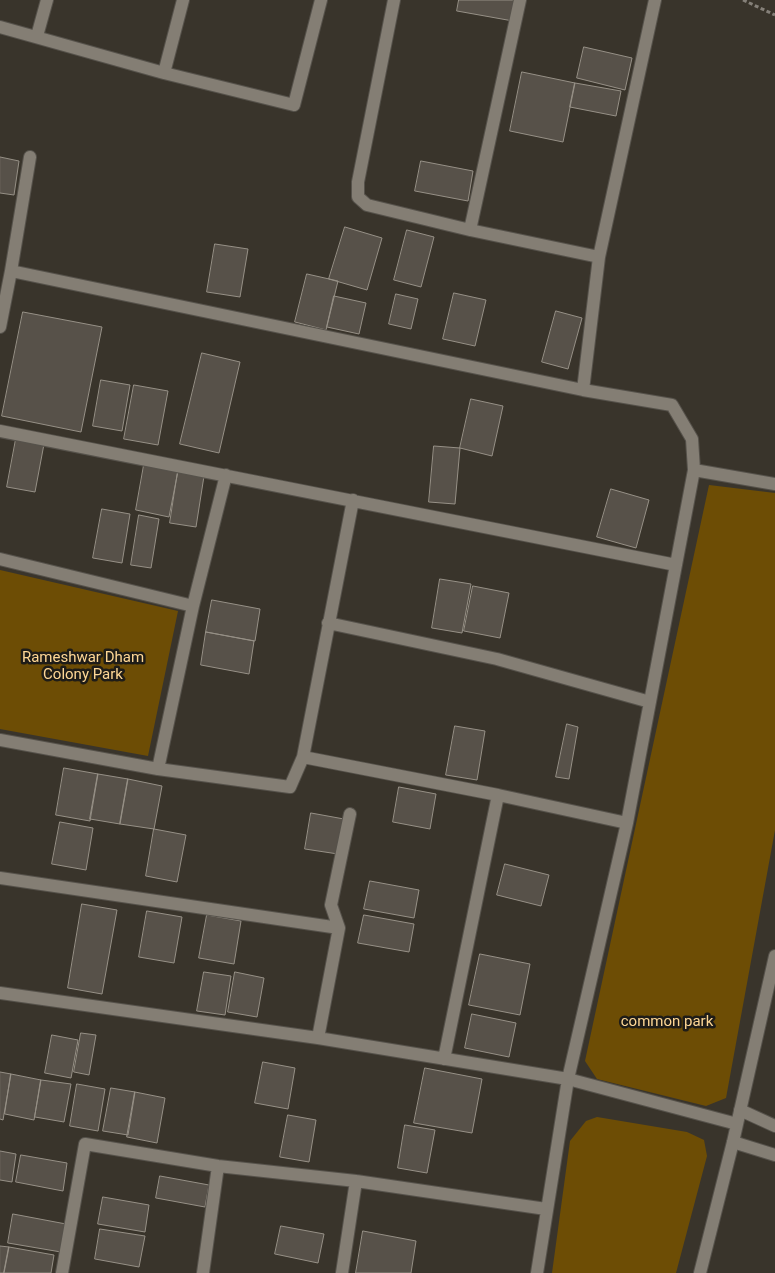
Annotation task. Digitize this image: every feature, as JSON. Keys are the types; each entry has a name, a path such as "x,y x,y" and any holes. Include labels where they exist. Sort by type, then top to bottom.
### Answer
{"street":[{"path":"37,36 47,0"},
{"path":"164,73 183,0"},
{"path":"0,27 164,73 294,105 321,0"},
{"path":"394,0 358,182 358,197 367,205 470,230 599,257"},
{"path":"470,230 520,0"},
{"path":"583,390 599,257 655,0"},
{"path":"0,327 30,157"},
{"path":"11,271 583,390 672,405 692,439 694,470 627,823 568,1079 537,1273"},
{"path":"0,431 676,565"},
{"path":"694,470 775,484"},
{"path":"158,769 193,606 226,476"},
{"path":"0,740 158,769 290,787 303,757 353,500"},
{"path":"0,559 193,606"},
{"path":"328,623 497,659 650,702"},
{"path":"303,757 498,795 627,823"},
{"path":"444,1059 498,795"},
{"path":"318,1038 339,928 331,905 350,814"},
{"path":"0,878 339,928"},
{"path":"700,1273 734,1142 775,956"},
{"path":"0,993 318,1038 568,1079 737,1124"},
{"path":"740,1110 775,1126"},
{"path":"734,1142 775,1155"},
{"path":"62,1273 85,1144 218,1166 356,1181 546,1209"},
{"path":"203,1273 218,1166"},
{"path":"342,1273 356,1181"}],"path":[{"path":"743,0 775,15"}],"green space":[{"name":"common park","path":"709,485 775,493 775,830 726,1098 706,1106 597,1079 585,1061"},
{"name":"Rameshwar Dham Colony Park","path":"0,570 178,611 148,756 0,729"},
{"path":"597,1117 687,1132 704,1140 707,1156 676,1273 552,1273 570,1141 586,1121"}],"building":[{"path":"459,0 517,0 513,21 457,11"},
{"path":"584,47 632,58 625,90 577,78"},
{"path":"522,72 575,83 563,142 510,131"},
{"path":"575,83 621,91 616,116 570,107"},
{"path":"0,157 19,161 14,195 0,193"},
{"path":"421,161 473,171 468,201 415,191"},
{"path":"345,227 382,238 367,290 329,279"},
{"path":"407,230 434,237 421,287 394,280"},
{"path":"215,244 248,249 240,297 207,292"},
{"path":"307,274 338,281 326,330 295,322"},
{"path":"454,293 486,300 475,346 443,339"},
{"path":"396,294 418,299 411,329 389,324"},
{"path":"334,296 366,303 359,334 327,327"},
{"path":"556,311 582,318 568,369 542,362"},
{"path":"23,312 102,327 81,432 2,416"},
{"path":"202,353 240,362 219,453 180,444"},
{"path":"101,380 130,385 122,431 93,426"},
{"path":"134,385 168,391 158,445 124,439"},
{"path":"471,399 503,406 492,456 460,448"},
{"path":"16,439 44,444 35,492 7,487"},
{"path":"434,446 460,448 455,504 429,502"},
{"path":"144,465 178,471 169,517 136,510"},
{"path":"178,471 204,476 196,527 170,523"},
{"path":"611,489 649,500 636,548 597,537"},
{"path":"102,509 130,514 122,563 93,558"},
{"path":"139,515 159,519 151,568 131,565"},
{"path":"440,579 471,584 462,633 432,628"},
{"path":"473,586 509,593 500,638 464,631"},
{"path":"212,600 260,609 255,641 206,632"},
{"path":"206,632 254,641 249,674 201,665"},
{"path":"567,724 578,727 569,779 556,777"},
{"path":"455,726 485,731 477,780 446,775"},
{"path":"64,768 98,774 90,821 56,815"},
{"path":"98,774 128,779 120,824 90,819"},
{"path":"128,779 162,786 154,829 120,824"},
{"path":"399,787 436,794 430,829 393,822"},
{"path":"311,813 344,819 338,854 305,849"},
{"path":"60,822 93,828 86,870 52,864"},
{"path":"154,829 186,835 177,882 146,876"},
{"path":"505,864 549,875 541,906 497,895"},
{"path":"370,881 419,890 414,918 364,909"},
{"path":"82,904 117,910 102,994 68,988"},
{"path":"147,911 182,917 174,963 139,957"},
{"path":"207,915 241,921 234,964 199,958"},
{"path":"364,915 414,924 409,952 358,943"},
{"path":"480,954 530,964 520,1015 469,1005"},
{"path":"204,972 231,976 225,1015 197,1011"},
{"path":"235,972 264,978 257,1017 228,1012"},
{"path":"472,1014 516,1023 509,1057 465,1048"},
{"path":"81,1033 96,1035 89,1075 74,1072"},
{"path":"52,1035 78,1040 71,1078 45,1073"},
{"path":"263,1062 295,1068 288,1109 255,1103"},
{"path":"425,1068 482,1079 472,1133 414,1123"},
{"path":"0,1072 11,1074 3,1120 0,1119"},
{"path":"11,1074 41,1080 34,1120 5,1114"},
{"path":"41,1080 71,1084 64,1122 35,1117"},
{"path":"77,1084 105,1089 98,1131 70,1126"},
{"path":"111,1088 135,1092 128,1135 103,1131"},
{"path":"135,1092 165,1098 157,1143 127,1137"},
{"path":"288,1115 316,1120 309,1162 280,1157"},
{"path":"405,1125 435,1130 427,1173 398,1168"},
{"path":"0,1151 16,1154 12,1182 0,1180"},
{"path":"21,1155 67,1163 63,1191 16,1182"},
{"path":"160,1176 209,1185 205,1207 156,1198"},
{"path":"103,1197 149,1205 145,1232 98,1224"},
{"path":"13,1214 66,1224 61,1252 8,1243"},
{"path":"281,1226 324,1234 318,1263 275,1254"},
{"path":"100,1229 145,1236 139,1267 95,1259"},
{"path":"363,1231 416,1241 411,1273 356,1273"},
{"path":"0,1246 9,1247 4,1273 0,1273"},
{"path":"9,1247 54,1255 51,1273 4,1273"}]}
